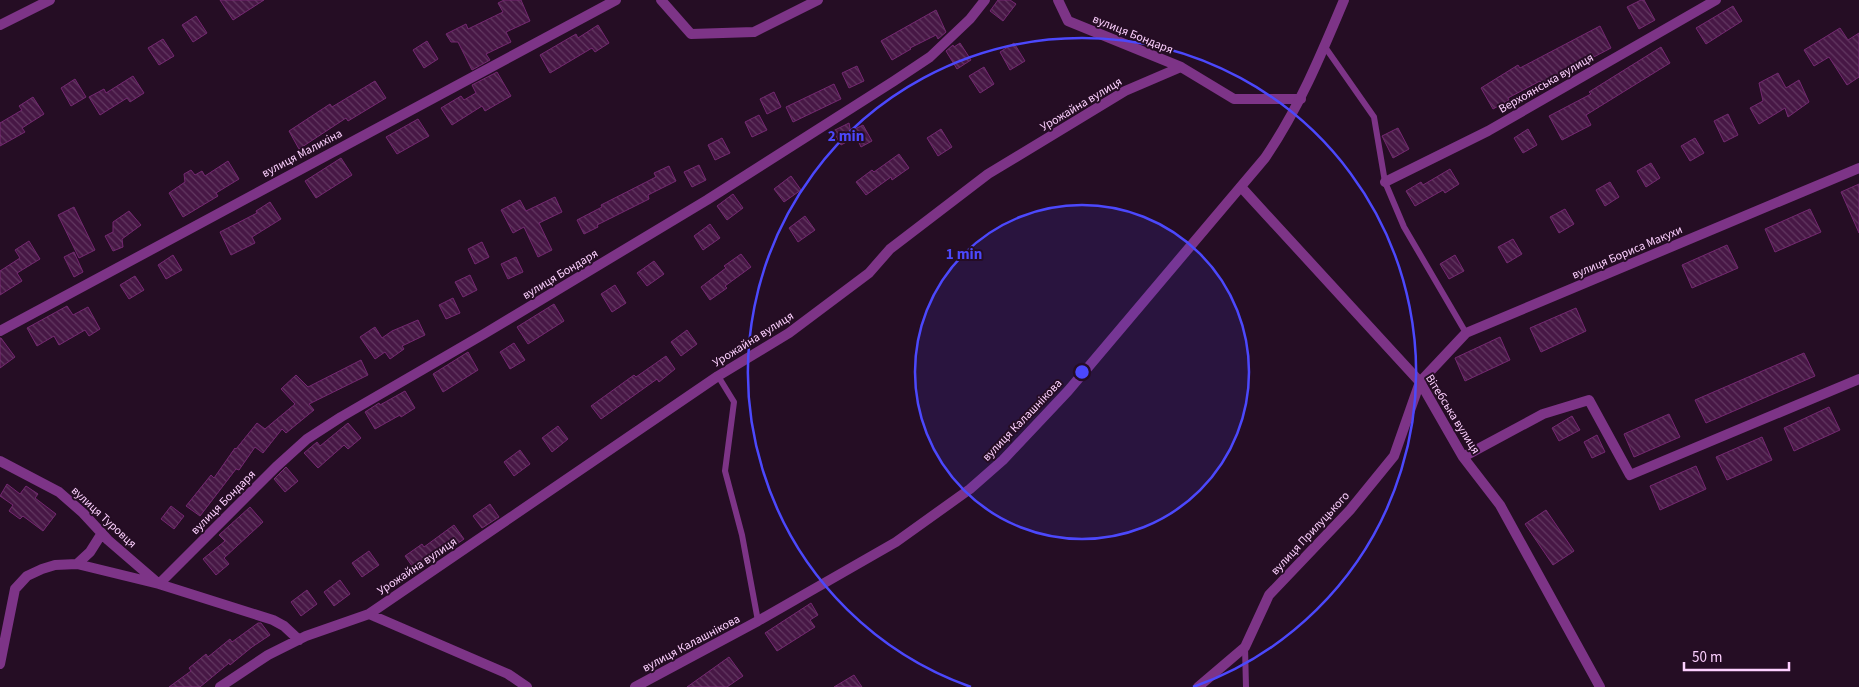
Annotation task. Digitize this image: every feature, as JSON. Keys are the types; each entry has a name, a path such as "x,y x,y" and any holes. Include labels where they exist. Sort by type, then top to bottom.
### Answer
{"street":[{"path":"0,25 50,0"},
{"name":"вулиця Малихіна","path":"0,330 616,0"},
{"path":"660,0 691,34 754,32 818,0"},
{"name":"вулиця Бондаря","path":"159,584 276,467 307,439 707,200 894,81 930,57 970,19 985,0"},
{"name":"вулиця Бондаря","path":"1058,0 1068,21 1181,67"},
{"name":"вулиця Калашнікова","path":"635,687 758,621 896,542 970,488 1003,460 1068,391 1241,187 1278,139 1301,99 1344,0"},
{"name":"Верхоянська вулиця","path":"1385,182 1488,131 1716,0"},
{"path":"1181,67 1234,99 1301,99"},
{"name":"Урожайна вулиця","path":"220,687 268,655 299,640 369,614 718,376 789,333 862,279 890,249 988,174 1124,91 1181,67"},
{"name":"вулиця Бориса Макухи","path":"1420,382 1466,333 1859,168"},
{"name":"Вітебська вулиця","path":"1241,187 1420,382 1463,457 1500,505 1600,687"},
{"path":"1463,457 1543,414 1589,400 1630,475 1859,379"},
{"name":"вулиця Прилуцького","path":"1198,687 1245,647 1269,595 1350,510 1394,456 1420,382"},
{"name":"вулиця Туровця","path":"0,461 59,492 159,584"},
{"path":"77,564 90,552 102,533"},
{"path":"0,664 15,589 27,576 55,565 77,564 159,584 273,620 284,626 299,640"},
{"path":"369,614 508,674 527,687"}],"lane":[{"path":"1325,46 1374,117 1385,182 1404,227 1466,333"},
{"path":"718,376 734,402 725,471 742,534 758,621"},
{"path":"1245,647 1246,687"}],"building":[{"path":"220,0 264,0 233,20"},
{"path":"504,0 521,0 530,21 506,32 511,42 486,54 490,60 472,70 458,42 451,42 446,34 466,24 468,29 503,12 498,3"},
{"path":"998,0 1010,0 1016,4 1003,21 990,11"},
{"path":"1644,0 1655,20 1639,29 1627,7"},
{"path":"1733,6 1742,21 1706,44 1696,28"},
{"path":"936,10 946,32 938,39 936,35 910,48 892,60 881,41"},
{"path":"196,16 207,33 193,42 182,25"},
{"path":"598,25 609,43 595,52 592,48 550,73 540,55 576,34 578,38"},
{"path":"1600,26 1611,48 1542,84 1540,81 1508,98 1509,100 1493,109 1481,88 1518,65 1520,68"},
{"path":"1840,28 1848,40 1859,33 1859,77 1847,85 1829,57 1814,66 1804,50"},
{"path":"163,39 174,56 159,65 148,48"},
{"path":"427,41 438,59 424,68 413,50"},
{"path":"960,43 971,60 957,69 946,51 953,45 954,47"},
{"path":"1014,43 1025,61 1010,70 1000,52"},
{"path":"1661,47 1670,63 1586,115 1591,125 1562,140 1549,116 1591,94 1589,92"},
{"path":"857,66 864,81 849,88 842,73"},
{"path":"984,67 994,84 980,93 969,76"},
{"path":"497,72 511,96 485,111 482,106 452,125 441,108 461,96 464,100 476,93 472,85"},
{"path":"1778,73 1786,88 1799,80 1809,102 1788,117 1785,108 1759,124 1750,108 1763,101 1759,83"},
{"path":"133,76 144,93 130,102 127,98 100,115 89,97 104,89 106,93"},
{"path":"75,79 86,97 71,106 61,88"},
{"path":"375,81 386,98 348,121 346,118 299,149 289,131 330,104 332,107"},
{"path":"834,84 841,99 793,122 786,107"},
{"path":"774,92 781,107 767,114 760,99"},
{"path":"33,97 44,114 22,128 25,132 0,146 0,123 22,110 19,106"},
{"path":"1728,114 1738,135 1724,142 1714,121"},
{"path":"759,115 767,130 752,137 745,122"},
{"path":"418,119 429,136 397,154 386,137"},
{"path":"849,123 852,139 841,145 833,131"},
{"path":"863,125 872,141 861,147 853,130"},
{"path":"1398,128 1409,149 1393,158 1382,136"},
{"path":"941,129 952,147 938,156 927,138"},
{"path":"1528,129 1537,145 1523,153 1514,138"},
{"path":"722,138 730,153 715,160 708,145"},
{"path":"1695,138 1704,153 1690,161 1681,146"},
{"path":"899,154 909,168 892,180 891,177 866,195 856,182"},
{"path":"341,158 352,175 316,198 305,181"},
{"path":"228,161 239,179 216,193 218,196 183,217 169,193 185,182 184,174 191,170 195,175 202,171 205,176"},
{"path":"1651,163 1660,178 1646,187 1637,171"},
{"path":"699,165 706,180 692,187 684,172"},
{"path":"669,166 676,181 648,195 649,199 597,225 598,227 584,234 577,220 602,207 601,205 656,177 654,173"},
{"path":"1450,169 1459,184 1445,193 1443,190 1415,206 1406,191 1421,182 1423,185"},
{"path":"791,176 801,190 784,202 774,189"},
{"path":"1610,182 1619,197 1605,206 1596,190"},
{"path":"1859,184 1859,233 1841,192"},
{"path":"733,194 743,208 727,220 717,206"},
{"path":"555,197 562,212 539,223 552,250 538,257 524,227 513,233 501,210 520,200 526,211"},
{"path":"270,202 281,219 252,237 255,243 231,255 220,232 257,213 256,211"},
{"path":"74,207 95,250 79,258 58,215"},
{"path":"1565,209 1574,224 1559,233 1550,217"},
{"path":"1810,209 1821,232 1775,252 1765,229"},
{"path":"129,211 141,225 122,239 123,247 113,251 105,236 113,232 113,222"},
{"path":"805,216 815,230 798,242 789,228"},
{"path":"710,224 720,238 703,250 694,236"},
{"path":"1513,239 1522,254 1507,263 1498,247"},
{"path":"29,241 40,259 17,273 22,281 0,295 0,271 20,258 15,250"},
{"path":"482,242 489,257 475,264 468,249"},
{"path":"1727,245 1738,268 1692,288 1682,265"},
{"path":"74,252 83,272 74,277 64,257"},
{"path":"741,254 751,267 725,286 727,288 710,300 701,287 726,268 724,266"},
{"path":"173,255 182,270 166,279 158,265"},
{"path":"1455,255 1464,271 1449,279 1440,264"},
{"path":"516,257 523,272 508,279 501,264"},
{"path":"654,261 664,274 647,286 637,273"},
{"path":"470,275 477,290 463,297 455,282"},
{"path":"135,276 144,290 129,299 120,285"},
{"path":"615,285 626,303 612,312 601,294"},
{"path":"453,298 460,313 446,319 439,305"},
{"path":"554,304 564,321 528,344 517,327"},
{"path":"67,306 73,315 88,307 100,329 89,336 85,330 59,345 54,336 37,346 27,328"},
{"path":"1576,308 1586,331 1541,352 1530,328"},
{"path":"418,320 425,335 402,346 404,349 390,359 385,352 375,359 360,337 375,327 382,338 392,331"},
{"path":"687,330 697,344 681,356 671,342"},
{"path":"1500,337 1510,360 1465,381 1455,358"},
{"path":"0,338 15,357 0,368"},
{"path":"514,343 525,360 510,369 500,352"},
{"path":"468,352 478,370 443,392 433,374"},
{"path":"1804,353 1815,376 1706,423 1695,400"},
{"path":"666,356 675,369 659,382 657,379 601,419 591,406 634,375 636,377"},
{"path":"361,360 368,375 309,404 314,410 286,433 282,429 263,453 255,447 239,470 236,469 200,516 186,506 211,475 214,478 235,448 257,423 265,429 295,404 281,389 296,375 308,387"},
{"path":"405,391 415,408 375,429 365,412"},
{"path":"1829,407 1840,430 1794,451 1784,428"},
{"path":"1669,414 1680,437 1634,457 1624,434"},
{"path":"1572,416 1580,430 1559,441 1552,428"},
{"path":"348,423 361,438 348,449 344,445 318,468 304,453 317,442 320,446"},
{"path":"558,426 568,439 552,452 542,438"},
{"path":"1597,435 1605,452 1592,458 1584,442"},
{"path":"1762,437 1772,460 1727,480 1716,457"},
{"path":"520,450 530,464 514,476 504,462"},
{"path":"1696,466 1706,489 1660,510 1650,486"},
{"path":"286,467 298,481 285,492 274,479"},
{"path":"7,484 20,494 26,486 38,494 35,498 56,514 43,531 23,516 20,519 9,511 13,505 0,496"},
{"path":"490,504 499,517 482,528 473,516"},
{"path":"171,506 184,516 174,529 161,519"},
{"path":"250,507 263,522 224,558 229,564 216,575 203,559 225,541 219,535"},
{"path":"1546,510 1574,551 1553,565 1525,524"},
{"path":"454,525 464,539 447,551 445,548 415,570 405,556 422,544 424,547"},
{"path":"369,551 379,565 362,577 352,563"},
{"path":"340,580 350,594 334,606 324,592"},
{"path":"307,590 317,604 301,616 291,602"},
{"path":"811,603 818,615 810,620 815,627 777,651 765,633"},
{"path":"258,623 261,623 270,635 230,665 229,663 200,687 169,687 191,671 189,668 206,654 208,657 230,639 232,642"},
{"path":"729,657 743,676 727,687 687,687"},
{"path":"854,675 862,687 834,687"}]}
